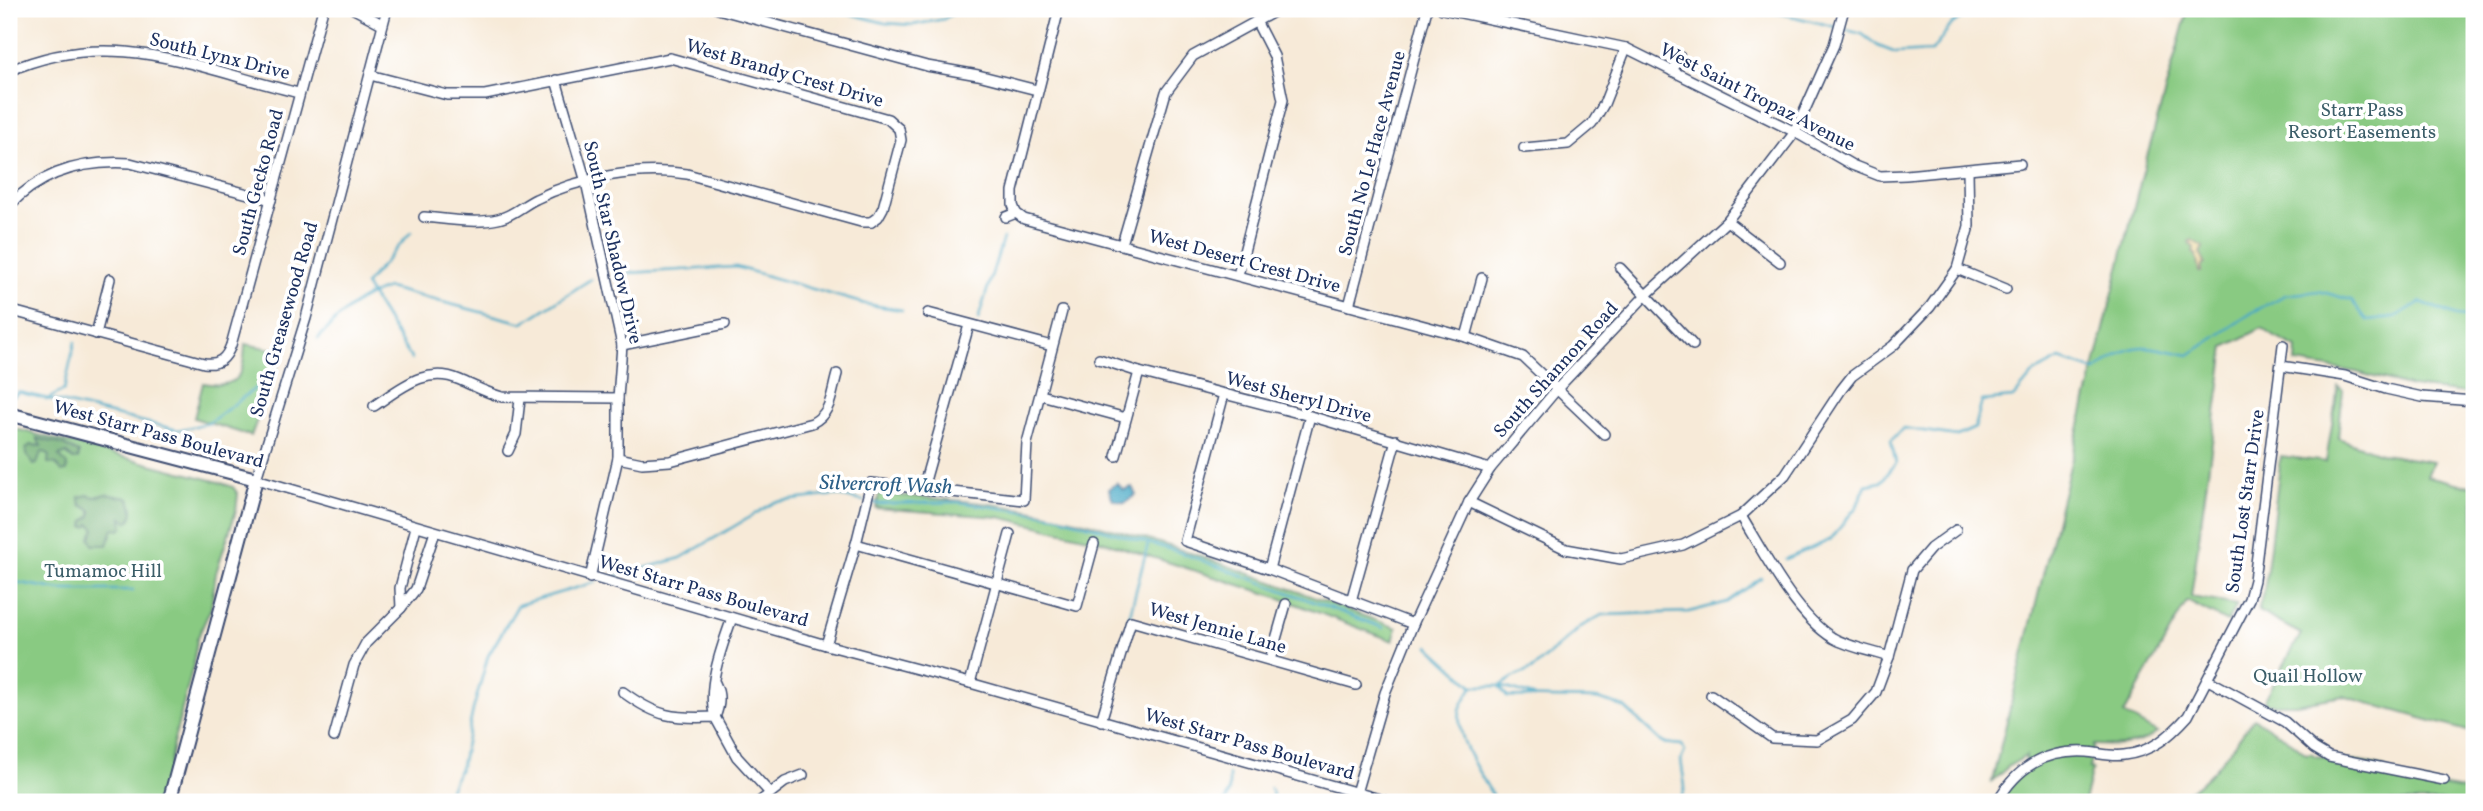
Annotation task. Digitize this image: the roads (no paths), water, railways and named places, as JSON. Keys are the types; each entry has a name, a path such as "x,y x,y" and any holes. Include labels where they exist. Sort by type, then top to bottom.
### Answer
{"main road":[{"name":"West Starr Pass Boulevard","path":"9,414 256,479"},
{"name":"South Greasewood Road","path":"169,802 256,479"}],"street":[{"name":"South Gecko Road","path":"96,334 204,363 219,362 227,355 323,9"},
{"path":"354,9 382,24"},
{"name":"South Greasewood Road","path":"256,479 306,318 387,9"},
{"path":"718,9 928,66 1037,90"},
{"path":"1006,218 1016,213 1012,198 1059,9"},
{"path":"1122,244 1166,92 1193,57 1279,9"},
{"name":"South No Le Hace Avenue","path":"1349,306 1427,9"},
{"name":"West Saint Tropaz Avenue","path":"1442,9 1626,48 1795,132 1852,165 1880,176 2020,164"},
{"name":"South Shannon Road","path":"1356,793 1385,693 1413,624 1469,502 1490,469 1558,388 1646,295 1727,221 1795,132 1834,46 1844,9"},
{"path":"1238,275 1283,100 1274,56 1256,20"},
{"path":"1524,148 1568,144 1592,124 1604,104 1626,48"},
{"name":"South Lynx Drive","path":"9,70 66,54 121,50 158,55 299,93"},
{"path":"1672,71 1680,57"},
{"name":"West Brandy Crest Drive","path":"369,75 447,95 485,95 670,58 888,119 903,126 883,208 873,225 664,170 636,171 586,182"},
{"name":"South Star Shadow Drive","path":"556,80 586,182 622,345 618,398 618,458 590,578"},
{"path":"9,206 29,187 55,173 89,163 111,162 131,163 271,200"},
{"path":"1469,502 1566,549 1621,559 1683,545 1741,516 1785,475 1853,376 1902,336 1930,307 1957,269 1969,226 1968,170"},
{"path":"424,217 482,221 500,219 534,199 586,182"},
{"name":"West Desert Crest Drive","path":"1016,213 1024,219 1466,337 1523,357 1604,434"},
{"path":"1727,221 1780,262"},
{"path":"1620,268 1693,345"},
{"path":"1957,269 2006,289"},
{"path":"1466,337 1482,278"},
{"path":"9,310 96,334 110,279"},
{"path":"826,645 871,483 1024,500 1027,443 1062,311"},
{"path":"928,313 1052,346"},
{"path":"622,345 724,324"},
{"path":"923,488 969,325"},
{"name":"South Lost Starr Drive","path":"1997,802 2006,786 2021,770 2039,759 2059,753 2125,755 2156,745 2174,733 2188,716 2249,599 2283,345"},
{"name":"West Sheryl Drive","path":"1099,359 1396,440 1490,469"},
{"path":"2281,366 2346,376 2421,397 2474,401"},
{"path":"1116,456 1139,372"},
{"path":"374,406 418,378 438,374 457,378 487,393 520,398 618,398"},
{"path":"618,458 642,463 670,461 824,420 837,374"},
{"path":"1224,394 1185,541 1269,569 1413,624"},
{"path":"1041,396 1126,418"},
{"path":"508,451 516,434 520,398"},
{"path":"1269,569 1310,416"},
{"path":"1351,601 1396,440"},
{"name":"West Starr Pass Boulevard","path":"256,479 590,578 1390,802"},
{"path":"1741,516 1778,578 1810,618 1833,638 1889,657"},
{"path":"401,608 400,588 416,527"},
{"path":"1711,695 1772,738 1816,740 1852,720 1876,692 1889,657 1912,570 1931,548 1956,530"},
{"path":"334,737 354,665 366,643 416,589 435,532"},
{"path":"970,683 1010,534"},
{"path":"856,544 1077,606 1094,544"},
{"path":"405,571 422,575"},
{"path":"1270,660 1286,604"},
{"path":"732,618 715,667 715,683 711,692 715,717 737,757 770,793"},
{"name":"West Jennie Lane","path":"1101,721 1131,621 1356,685"},
{"path":"2208,680 2275,716 2329,757 2444,779"},
{"path":"623,692 659,713 680,719 715,717"},
{"path":"759,802 785,782 803,775"}],"water":[{"path":"1117,483 1123,490 1132,487 1136,495 1125,503 1113,500 1109,489"}],"waterway":[{"path":"831,9 885,23 913,25 944,19 957,11 1054,13"},
{"path":"1060,13 1113,9"},
{"path":"1762,9 1836,27"},
{"path":"1842,29 1862,34 1878,46 1896,53 1932,51 1952,24 1975,9"},
{"path":"411,232 365,285 412,360"},
{"path":"978,320 1003,238"},
{"path":"626,273 736,267 865,304 902,310"},
{"path":"318,339 349,308 388,288 523,323 591,279"},
{"name":"Silvercroft Wash","path":"1786,559 1830,540 1857,506 1866,485 1881,482 1896,463 1891,441 1903,428 1957,436 1975,428 1982,401 2013,398 2034,373 2060,359 2096,371 2121,353 2140,347 2189,355 2253,312 2285,295 2319,291 2351,300 2367,320 2395,317 2421,302 2456,316 2474,318"},
{"path":"46,400 64,390 75,342"},
{"path":"13,397 18,392 178,430 209,423 269,378"},
{"name":"Silvercroft Wash","path":"609,578 681,558 775,502 835,495 863,501"},
{"name":"Silvercroft Wash","path":"869,502 958,502 1057,516 1179,552 1384,628"},
{"path":"1129,618 1148,544"},
{"name":"Silvercroft Wash","path":"1429,646 1473,686 1500,686 1533,669 1582,626 1602,615 1689,612 1727,602 1761,578"},
{"path":"9,581 61,590 133,590"},
{"name":"Silvercroft Wash","path":"444,802 461,766 488,656 518,605 596,582"},
{"path":"1473,686 1460,710 1462,735 1471,758 1496,802"},
{"path":"1500,686 1533,696"},
{"path":"1500,687 1507,697 1597,699 1624,707 1663,743 1682,745 1685,751 1681,760 1685,787 1681,802"},
{"path":"1225,802 1229,790 1229,775"},
{"path":"1267,802 1273,794 1270,788"}],"park label":[{"name":"Starr Pass Resort Easements","path":"2362,120"},
{"name":"Tumamoc Hill","path":"103,570"},
{"name":"Quail Hollow","path":"2308,675"}]}
